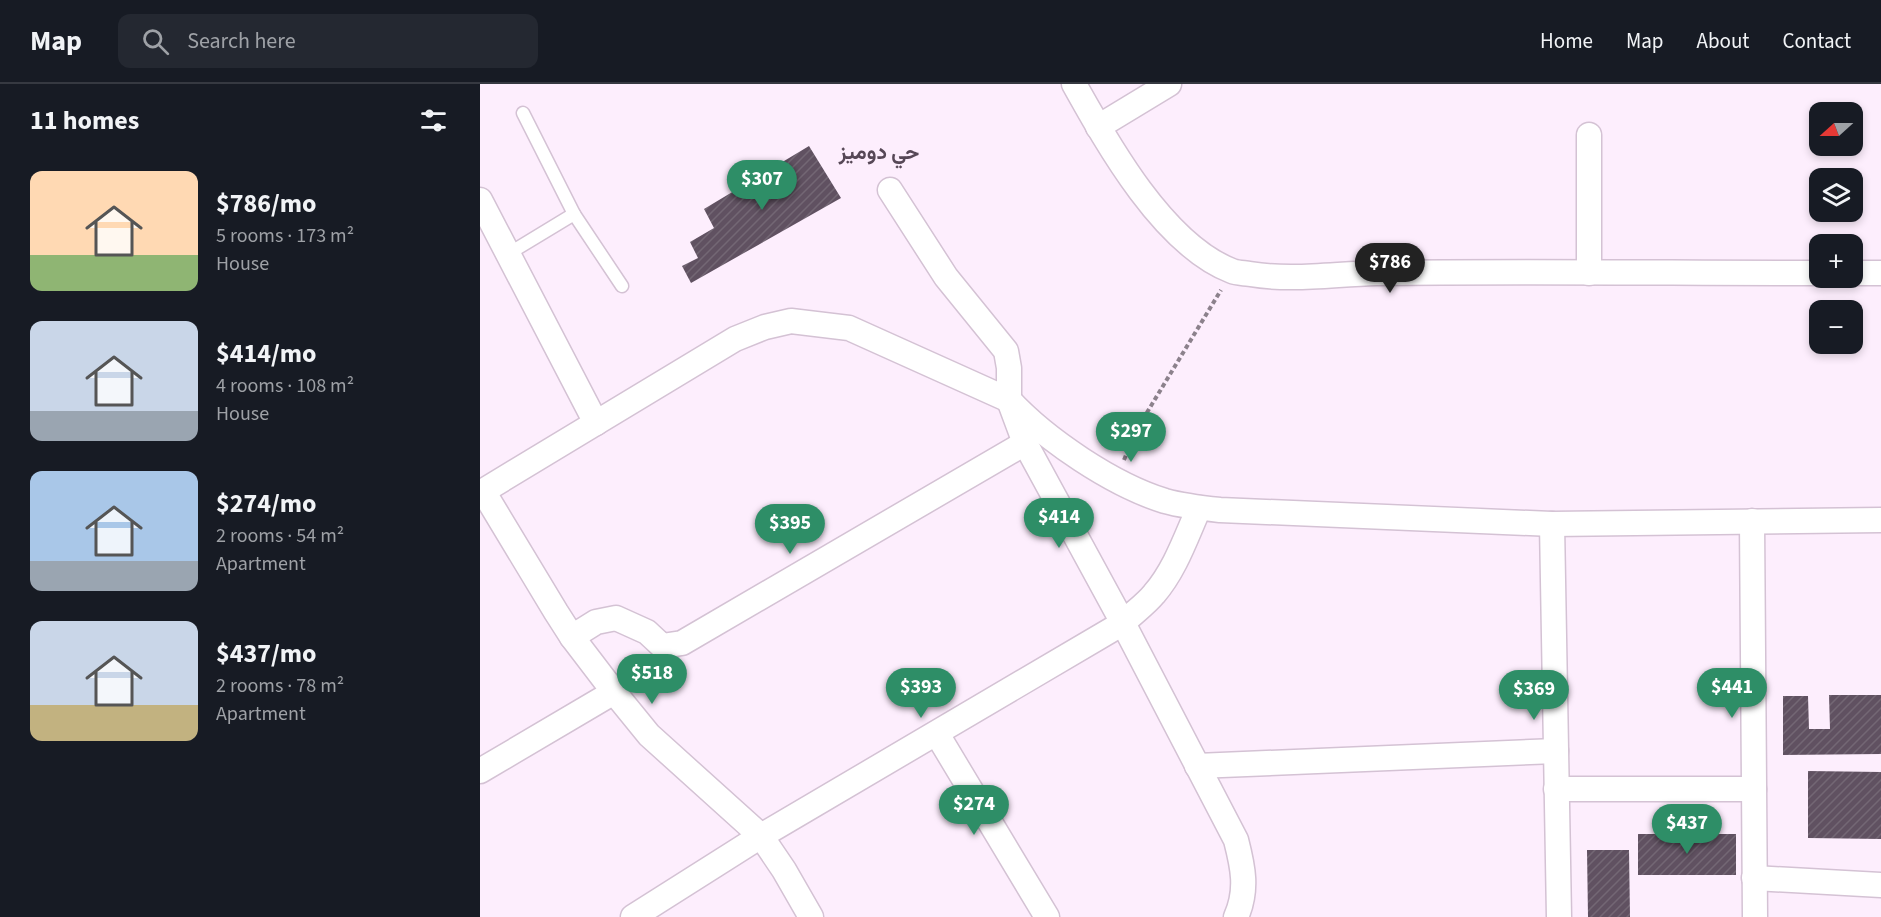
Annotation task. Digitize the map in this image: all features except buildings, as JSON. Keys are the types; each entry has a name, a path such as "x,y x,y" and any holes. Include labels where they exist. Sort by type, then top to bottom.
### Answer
{"street":[{"path":"1074,84 1098,127 1153,208 1181,237 1203,255 1233,271 1268,277 1376,273 1809,273"},
{"path":"1098,127 1169,84"},
{"path":"1589,135 1589,273"},
{"path":"890,190 946,277 1006,351 1009,368 1009,400 1025,443 1123,623 1236,840 1244,872 1241,906 1236,917"},
{"path":"480,200 596,423"},
{"path":"1863,273 1881,273"},
{"path":"812,917 761,836 649,735 614,692 572,637 482,492 735,339 765,327 791,321 849,328 1009,400 1026,419 1055,441 1116,479 1156,498 1199,508 1552,524 1881,520"},
{"path":"572,637 596,622 616,618 647,632 662,646 682,643 1025,443"},
{"path":"633,917 761,836 1123,623 1153,595 1166,578 1179,555 1199,508"},
{"path":"1752,521 1755,917"},
{"path":"1552,524 1559,917"},
{"path":"480,771 614,692"},
{"path":"937,734 1047,917"},
{"path":"1197,766 1556,751"},
{"path":"1556,789 1754,789"},
{"path":"1754,878 1881,885"}],"lane":[{"path":"524,113 574,214 622,286"},
{"path":"508,254 574,214"}],"path":[{"path":"1116,479 1137,429 1233,271"}],"district":[{"name":"حي دوميز","path":"879,152"}]}
